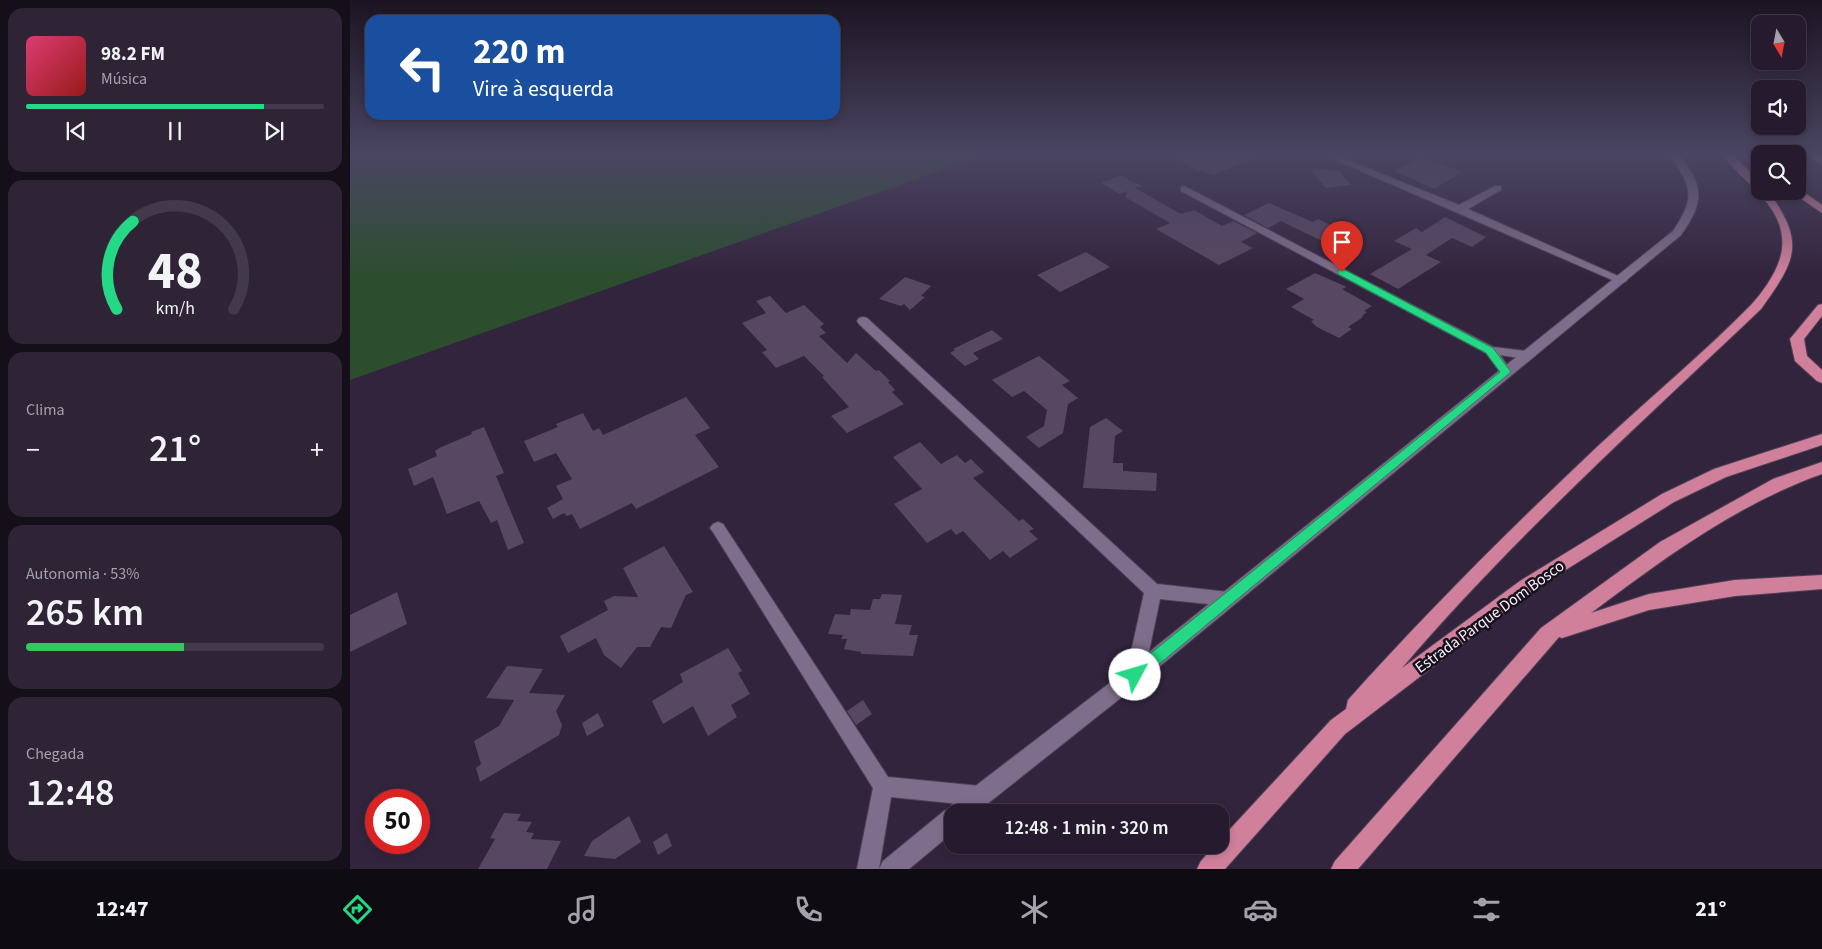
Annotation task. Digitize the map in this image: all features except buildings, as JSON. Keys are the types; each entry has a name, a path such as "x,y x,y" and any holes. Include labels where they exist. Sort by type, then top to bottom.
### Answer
{"highway":[{"path":"1806,198 1822,210"},
{"path":"1338,727 1406,647 1537,513 1757,306 1774,284 1786,261 1789,234 1780,212 1771,200"},
{"path":"1822,308 1797,339 1800,358 1822,378"},
{"name":"Estrada Parque Dom Bosco","path":"1209,869 1338,727 1526,586 1668,498 1720,473 1822,439"},
{"path":"1343,869 1548,634 1666,547 1778,483 1822,468"},
{"path":"1548,634 1649,602 1735,588 1822,582"}],"main road":[{"path":"970,804 1135,675 1526,355 1621,280 1677,233 1692,212 1696,196"},
{"path":"891,869 944,826"}],"street":[{"path":"1196,196 1490,350 1526,355"},
{"path":"1427,196 1621,280"},
{"path":"1460,209 1484,196"},
{"path":"863,321 1153,591 1228,599"},
{"path":"1490,350 1506,372"},
{"path":"718,528 882,786 868,869"},
{"path":"1135,675 1153,591"},
{"path":"882,786 980,796"}],"green space":[{"path":"350,196 870,196 350,380"}],"route":[{"path":"1135,675 1506,372 1490,350 1342,272"}]}
